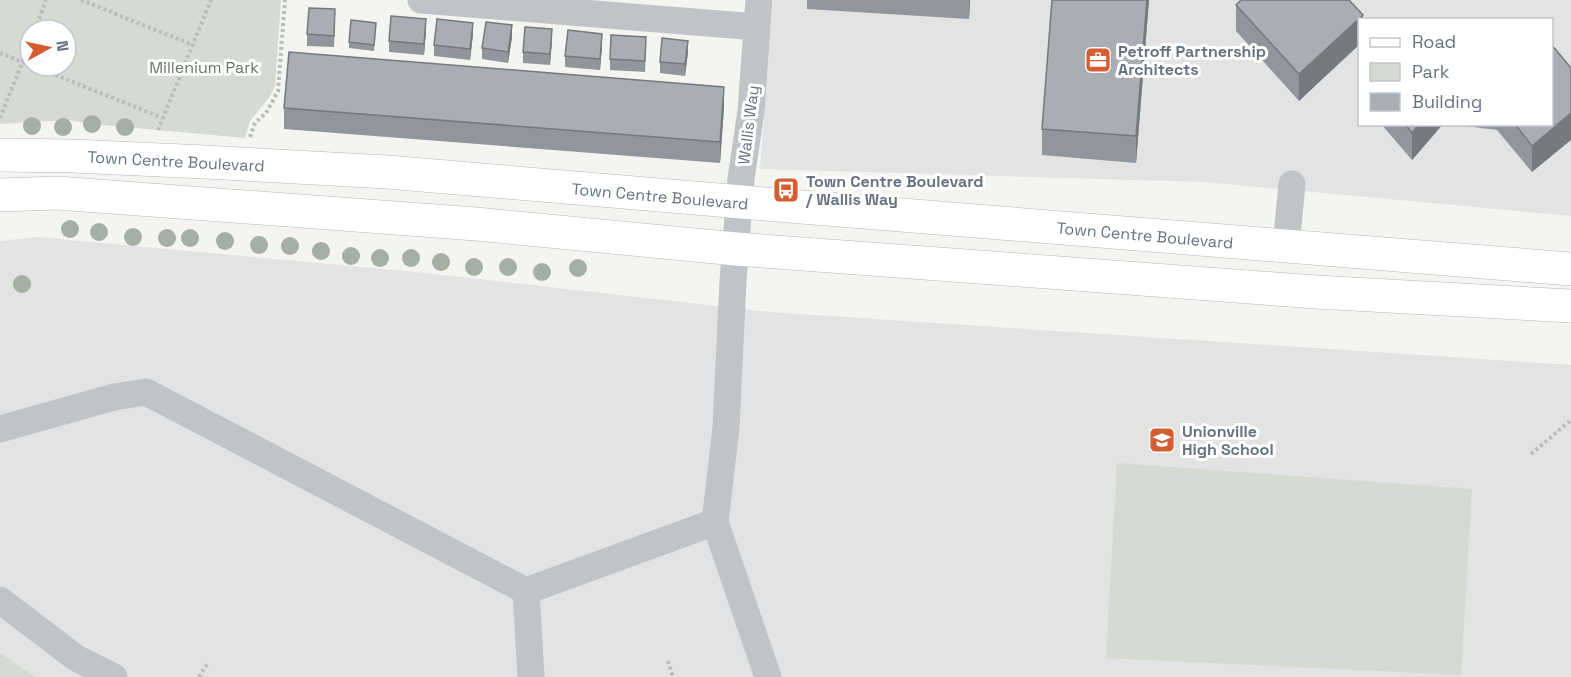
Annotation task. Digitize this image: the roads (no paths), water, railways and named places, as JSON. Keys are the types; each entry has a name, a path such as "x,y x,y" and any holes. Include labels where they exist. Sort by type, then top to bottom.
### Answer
{"main road":[{"name":"Town Centre Boulevard","path":"0,155 72,156 387,172 1571,269"},
{"path":"0,195 57,193 476,224 736,249 1304,291 1571,306"}],"street":[{"path":"421,0 757,27"},
{"name":"Wallis Way","path":"715,522 726,428 733,281 741,179 751,111 759,0"},
{"path":"1286,246 1292,184"},
{"path":"0,429 114,397 146,392 526,591 715,522 768,677"},
{"path":"526,591 531,677"},
{"path":"0,600 76,658 114,677"}],"place":[{"name":"Petroff Partnership Architects","path":"1098,60"},
{"name":"Town Centre Boulevard / Wallis Way","path":"786,190"},
{"name":"Unionville High School","path":"1162,440"}],"park label":[{"name":"Millenium Park","path":"204,67"}]}
